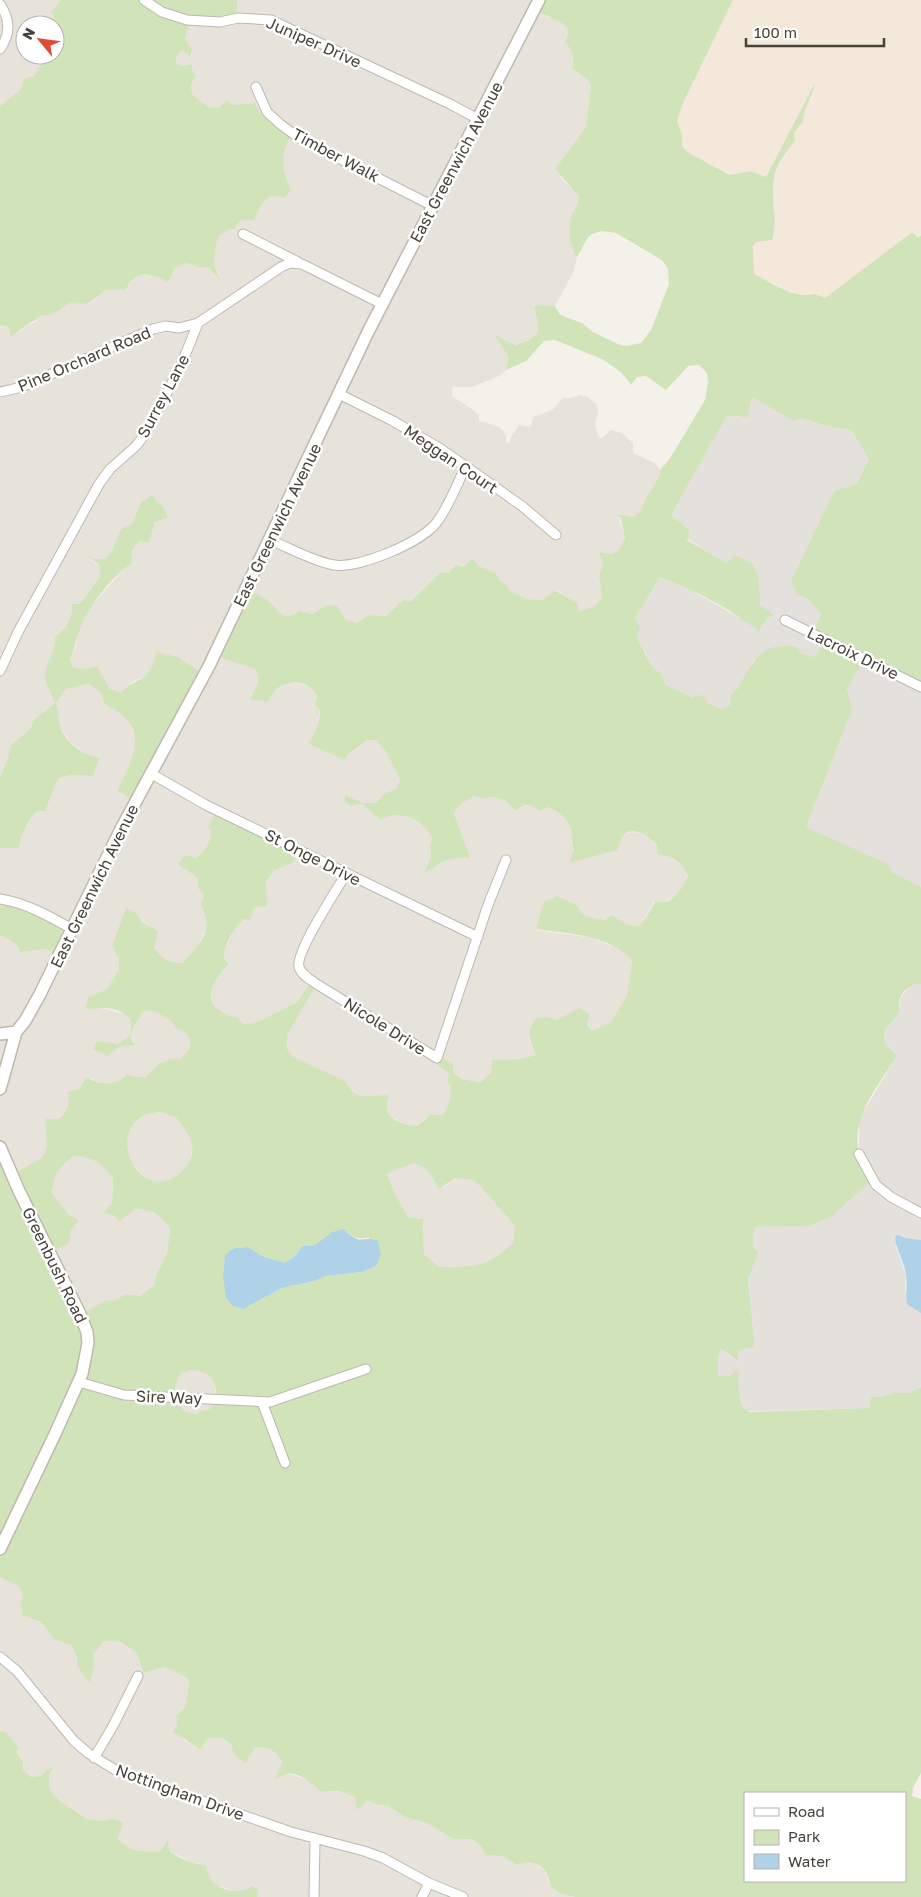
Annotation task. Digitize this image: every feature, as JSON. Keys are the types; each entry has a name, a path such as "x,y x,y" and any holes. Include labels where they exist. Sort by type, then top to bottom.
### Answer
{"street":[{"name":"Juniper Drive","path":"144,0 162,12 187,20 220,22 238,18 271,20 478,119"},
{"name":"East Greenwich Avenue","path":"16,1032 26,1021 150,773 209,666 382,304 539,0"},
{"path":"0,4 8,17 8,28 6,40 0,48"},
{"name":"Timber Walk","path":"256,87 267,112 299,138 433,206"},
{"path":"243,234 382,304"},
{"path":"198,324 281,267 290,263 302,264"},
{"name":"Pine Orchard Road","path":"0,392 22,388 153,329 166,326 179,328 198,324"},
{"name":"Surrey Lane","path":"0,671 18,632 98,484 110,469 136,446 145,434 180,368 198,324"},
{"name":"Meggan Court","path":"339,394 418,435 522,506 556,535"},
{"path":"270,540 334,565 347,566 363,562 412,542 428,533 442,514 465,468"},
{"name":"Lacroix Drive","path":"785,620 921,687"},
{"name":"St Onge Drive","path":"150,773 206,804 478,937"},
{"name":"Nicole Drive","path":"346,874 298,958 301,972 315,983 437,1058 506,860"},
{"path":"0,899 32,908 72,928"},
{"path":"0,1034 16,1032 0,1089"},
{"name":"Greenbush Road","path":"0,1147 19,1191 80,1314 87,1332 87,1354 79,1382 0,1549"},
{"path":"858,1154 876,1185 891,1197 921,1213"},
{"name":"Sire Way","path":"79,1382 124,1395 270,1402 366,1369"},
{"path":"262,1402 285,1463"},
{"name":"Nottingham Drive","path":"0,1657 17,1671 74,1741 94,1758 117,1771 315,1840 364,1851 383,1858 429,1883 463,1897"},
{"path":"94,1758 113,1726 138,1676"},
{"path":"314,1897 315,1840"},
{"path":"422,1897 429,1883"}],"shaded area":[{"path":"0,0 61,0 51,10 54,15 15,15 15,65 41,65 34,76 29,78 21,89 0,106"},
{"path":"237,0 539,0 534,10 550,18 555,18 567,27 568,33 565,42 571,47 572,69 587,79 591,85 586,127 555,169 565,183 573,188 579,197 578,204 571,218 571,243 573,252 577,257 573,273 555,306 541,305 539,327 537,333 532,338 516,345 496,335 508,356 506,370 499,376 472,387 453,387 452,396 475,411 479,416 479,421 500,428 506,435 506,442 509,444 519,425 531,427 533,417 552,410 563,398 572,398 579,395 588,397 597,405 598,414 595,424 598,436 602,438 611,430 622,433 633,443 633,453 655,463 660,470 659,477 640,512 633,517 618,514 625,538 619,550 612,554 602,552 603,562 599,576 602,598 595,606 579,613 576,603 558,591 554,591 543,600 527,599 509,590 506,584 499,580 496,573 479,566 456,565 448,573 441,572 411,601 403,600 384,616 369,615 356,623 346,621 327,605 312,614 299,611 293,616 286,616 275,610 271,603 254,669 258,675 258,683 250,699 272,693 289,682 307,685 317,696 315,705 320,710 316,732 308,743 349,753 367,739 376,740 386,752 400,779 397,788 384,794 376,803 364,803 346,795 352,805 362,804 380,820 387,815 404,814 428,828 432,838 430,846 431,856 425,873 433,869 441,861 457,857 453,814 458,806 474,796 483,799 488,796 497,797 511,806 530,805 539,811 548,807 560,811 572,831 571,843 574,850 570,863 630,832 640,833 650,839 667,855 683,864 688,876 677,896 662,903 654,902 641,924 635,927 629,926 612,915 605,920 587,918 581,913 543,903 536,930 593,938 624,951 632,960 627,995 611,1022 592,1031 579,1008 557,1020 548,1017 529,1039 536,1055 519,1059 492,1060 491,1073 482,1082 461,1079 453,1072 449,1073 447,1083 451,1087 451,1097 443,1115 429,1115 420,1124 414,1126 403,1124 390,1116 387,1110 388,1095 362,1096 354,1093 344,1080 292,1057 287,1049 287,1035 316,986 311,982 297,1002 255,1023 244,1024 237,1017 231,1017 216,1010 211,1003 211,989 220,972 229,964 224,959 224,951 237,924 244,919 250,919 253,910 258,906 266,881 274,871 292,863 211,830 211,838 205,851 196,858 195,875 198,878 198,888 204,896 200,904 206,914 206,929 197,948 182,963 175,964 159,956 154,948 157,931 139,919 117,956 120,959 119,969 107,989 89,997 98,1007 125,1014 131,1023 129,1036 118,1044 120,1046 135,1043 130,1036 132,1030 142,1013 148,1010 154,1011 171,1021 175,1028 186,1033 190,1040 189,1050 180,1059 170,1058 165,1062 159,1063 146,1077 135,1077 107,1085 86,1077 79,1089 74,1091 67,1112 59,1119 45,1119 47,1146 42,1158 13,1174 0,1149 0,935 16,944 20,952 45,949 59,954 0,900 0,848 19,848 19,841 32,816 37,812 45,811 58,779 69,775 93,776 100,759 90,756 70,742 62,730 56,703 34,720 30,729 10,746 8,759 0,776 0,325 9,327 10,337 20,332 27,325 35,322 42,315 51,315 71,301 86,304 107,290 126,290 132,279 140,275 158,275 186,263 200,268 208,267 219,280 213,265 213,253 218,237 230,229 234,229 241,220 254,220 264,200 291,190 283,174 283,152 291,135 260,113 255,103 219,108 208,107 192,94 191,85 196,75 192,69 192,64 181,66 176,63 176,57 182,50 192,56 192,49 185,40 190,21 237,17","holes":["156,501 163,508 155,522 149,543 140,541 133,547 131,564 123,570 92,605 79,629 76,646 70,659 73,667 80,669 97,666 110,689 120,692 134,681 149,674 154,663 178,657 203,674 119,787 130,766 136,740 130,722 121,713 104,704 102,694 89,684 66,689 56,703 45,677 46,670 73,614 72,604 79,604 100,576 99,566 86,555 95,559 104,559 111,553 121,529 132,524 141,502"]},
{"path":"733,0 921,0 921,236 917,237 911,232 825,298 815,294 806,297 795,294 754,274 753,246 756,242 765,240 775,208 772,190 775,172 795,140 794,132 803,122 803,114 814,93 814,85 766,177 750,171 731,175 689,153 682,146 682,135 677,120 684,101"},
{"path":"752,397 792,420 802,418 826,426 851,430 869,459 857,484 836,490 797,595 808,599 821,614 813,633 824,640 814,657 801,653 754,660 736,692 731,694 730,705 721,709 665,684 663,674 651,666 645,651 638,644 635,619 660,577 692,591 746,621 759,632 767,618 774,614 760,605 760,589 727,563 687,539 690,530 671,515 727,416 740,417"},
{"path":"864,660 921,687 921,887 807,828 852,710 847,689"},
{"path":"915,983 921,984 921,1240 898,1235 896,1247 906,1276 905,1292 921,1313 921,1387 909,1393 894,1393 881,1397 871,1397 869,1408 747,1411 741,1403 738,1389 738,1370 730,1376 718,1376 718,1357 720,1349 737,1361 738,1354 742,1349 755,1347 748,1278 759,1251 753,1247 754,1227 809,1226 831,1217 859,1152 859,1122 862,1114 897,1056 884,1043 887,1027 899,1011 900,1000 908,987"},
{"path":"160,1112 176,1117 187,1132 192,1144 191,1162 178,1175 166,1183 150,1181 143,1176 132,1163 126,1149 128,1131 133,1124 146,1114"},
{"path":"74,1156 91,1158 104,1166 113,1178 112,1203 103,1213 135,1209 154,1211 160,1215 170,1229 167,1253 157,1273 154,1285 140,1296 127,1294 123,1298 81,1315 51,1252 79,1220 70,1216 52,1193 54,1176"},
{"path":"413,1163 423,1165 440,1188 455,1178 472,1180 480,1186 515,1226 513,1243 498,1257 478,1266 439,1267 424,1254 423,1219 408,1217 394,1192 387,1174"},
{"path":"193,1370 202,1371 211,1377 215,1384 216,1399 210,1409 200,1411 197,1414 187,1414 180,1409 178,1403 175,1391 176,1380 181,1373"},
{"path":"0,1577 19,1587 23,1594 20,1606 22,1610 21,1615 41,1622 54,1639 72,1646 77,1658 77,1668 79,1671 94,1664 93,1655 104,1641 121,1642 137,1653 142,1673 165,1667 187,1678 189,1683 186,1706 176,1716 185,1741 200,1749 209,1738 222,1738 231,1744 233,1753 248,1758 256,1747 267,1746 277,1753 282,1762 276,1780 286,1774 294,1775 309,1781 322,1792 347,1792 355,1798 357,1809 367,1801 379,1805 387,1805 405,1817 427,1823 453,1839 470,1839 481,1846 485,1855 502,1856 517,1865 523,1862 535,1864 546,1872 549,1884 556,1891 575,1897 257,1897 258,1890 234,1891 215,1885 208,1876 207,1866 173,1853 169,1849 167,1841 159,1852 145,1852 124,1846 118,1839 112,1819 103,1821 87,1819 60,1801 50,1790 49,1776 52,1767 40,1776 31,1777 23,1770 23,1761 5,1732 0,1731"}],"green space":[{"path":"61,0 237,0 237,17 190,22 185,39 192,49 191,57 182,50 176,57 176,63 181,66 192,64 192,69 196,75 191,85 192,94 208,107 219,108 227,100 233,105 255,103 260,113 291,135 283,162 285,175 291,190 285,198 268,198 254,220 241,220 234,229 230,229 218,237 214,260 221,282 208,267 200,268 186,263 174,269 168,282 145,274 137,276 126,290 107,290 86,304 71,302 51,315 42,315 10,337 9,327 0,325 0,106 21,89 24,79 34,76 41,65 65,65 65,15 53,15 51,11"},
{"path":"539,0 733,0 684,101 677,120 682,135 682,146 689,153 730,175 751,171 766,177 815,83 803,122 794,132 795,140 776,169 773,181 774,232 772,240 756,242 753,246 754,274 792,293 800,295 815,294 825,298 912,232 917,237 921,236 921,687 864,660 847,689 852,710 807,828 886,863 892,872 921,887 921,984 910,986 904,992 900,999 899,1011 885,1031 885,1043 897,1056 868,1101 859,1126 857,1139 859,1152 871,1181 831,1217 809,1226 754,1227 753,1247 759,1251 748,1279 755,1347 742,1349 738,1354 738,1361 721,1349 718,1357 718,1376 730,1376 738,1369 740,1399 745,1409 750,1412 869,1408 871,1397 881,1397 894,1393 909,1393 921,1387 921,1773 913,1788 912,1796 921,1799 921,1897 575,1897 562,1893 553,1888 546,1872 540,1866 529,1863 517,1865 502,1856 485,1855 481,1846 471,1839 453,1839 427,1823 405,1817 387,1805 379,1805 367,1801 357,1810 355,1798 347,1793 339,1791 322,1792 306,1779 291,1774 286,1774 275,1780 282,1762 275,1752 269,1748 256,1747 248,1758 248,1762 245,1763 233,1753 231,1744 222,1738 209,1738 200,1749 196,1747 173,1732 177,1725 176,1716 186,1706 189,1683 187,1678 165,1667 143,1673 137,1653 121,1642 104,1641 93,1655 94,1664 90,1683 77,1667 77,1658 72,1646 54,1639 41,1622 21,1615 22,1610 20,1606 23,1594 19,1587 0,1577 0,1149 13,1174 42,1158 47,1146 45,1119 59,1119 65,1113 69,1100 67,1092 79,1089 86,1077 97,1082 113,1083 128,1074 135,1077 146,1077 159,1063 165,1062 170,1058 180,1059 189,1050 190,1040 186,1033 175,1028 171,1021 154,1011 148,1010 142,1013 132,1030 130,1036 135,1045 120,1046 107,1056 93,1049 97,1041 118,1044 129,1036 131,1024 129,1019 121,1012 109,1008 93,1010 85,1008 89,997 107,989 119,969 119,959 112,946 126,908 136,913 142,922 158,931 154,948 162,957 169,961 182,963 199,943 206,929 205,913 200,904 204,896 198,888 198,878 178,864 185,855 196,858 205,849 211,835 211,830 208,827 217,811 299,851 292,863 274,871 266,881 267,907 258,906 253,910 250,920 244,919 230,937 224,954 224,958 229,964 219,975 212,989 211,996 215,1008 227,1015 237,1017 244,1024 255,1023 297,1002 311,982 316,986 287,1035 287,1049 293,1057 344,1080 354,1093 362,1096 388,1095 387,1108 390,1115 397,1121 412,1126 420,1124 429,1115 443,1115 448,1105 451,1091 451,1087 447,1083 449,1073 437,1065 436,1058 439,1056 453,1064 453,1072 461,1079 481,1082 491,1073 492,1060 519,1059 536,1055 530,1031 533,1022 537,1018 548,1017 557,1020 579,1008 590,1014 587,1024 592,1031 611,1022 627,995 632,960 622,951 600,940 574,934 536,929 543,903 557,896 578,906 581,913 587,917 605,920 612,915 628,925 638,926 642,923 655,902 667,901 676,896 688,876 676,860 657,854 657,845 650,839 632,831 624,835 617,850 569,863 574,850 572,832 565,819 559,813 548,807 539,811 530,805 524,805 515,811 501,799 488,797 483,799 474,796 458,806 454,814 470,858 446,860 424,874 431,856 430,846 432,838 423,825 402,815 394,815 380,820 362,804 352,805 345,802 345,795 364,803 376,803 384,794 397,788 400,779 386,752 376,740 367,740 349,753 344,760 308,743 317,728 320,710 315,706 317,696 312,689 299,683 291,683 277,689 268,702 250,699 258,683 258,675 254,669 214,655 249,590 268,600 286,616 299,611 312,614 327,605 337,606 346,620 356,623 369,615 385,616 403,600 411,601 441,572 448,573 456,565 464,566 473,559 479,566 496,573 499,580 506,584 509,590 527,599 542,600 554,591 558,592 577,603 579,612 595,606 602,598 599,576 603,562 599,554 601,552 612,554 619,550 625,538 621,519 617,514 633,517 640,512 659,477 660,470 669,460 705,400 708,383 707,373 699,365 688,366 666,390 646,376 637,377 631,385 622,373 604,360 555,340 544,341 526,361 506,370 508,356 495,335 516,345 531,338 535,335 538,328 534,307 541,305 555,306 560,315 582,323 593,332 620,345 627,346 641,343 651,330 669,284 668,269 662,260 616,233 602,231 592,234 588,237 577,257 574,253 570,238 570,227 571,217 579,197 555,169 586,127 591,85 587,79 572,69 572,54 565,42 568,33 567,27 535,11","holes":["752,397 793,421 802,418 826,426 851,430 869,459 857,484 836,490 833,494 791,581 797,595 808,599 821,614 813,633 824,640 814,657 801,653 797,647 774,647 766,651 753,663 736,691 731,694 730,705 721,709 706,702 704,696 699,695 693,698 665,684 663,674 652,665 638,641 637,636 640,628 635,619 660,577 712,601 737,615 759,632 767,618 774,615 760,605 758,576 749,562 734,555 727,563 687,540 690,530 671,515 727,416 748,417","160,1112 176,1118 186,1131 191,1142 192,1154 183,1170 169,1180 155,1181 143,1176 134,1165 128,1152 127,1138 133,1125 145,1115","74,1156 96,1162 113,1178 112,1203 103,1213 112,1214 120,1221 135,1209 156,1213 170,1229 167,1253 157,1273 154,1285 140,1296 127,1294 113,1301 106,1300 81,1315 51,1252 69,1243 71,1230 79,1220 70,1216 52,1193 56,1175","413,1163 426,1169 439,1189 455,1178 472,1180 480,1186 515,1226 513,1243 487,1262 471,1266 439,1267 424,1254 423,1219 408,1217 394,1192 387,1174","343,1229 358,1238 369,1237 376,1266 362,1272 326,1276 314,1281 282,1288 243,1309 223,1275 225,1256 229,1251 235,1248 248,1247 262,1256 285,1263 296,1255 302,1246 315,1245 332,1232","193,1370 207,1374 212,1378 215,1384 216,1396 210,1409 200,1411 197,1414 183,1410 176,1400 175,1393 181,1373"]},
{"path":"153,495 156,501 162,505 168,517 155,522 149,543 140,541 135,546 132,551 131,564 108,584 94,602 84,620 70,659 73,667 76,668 85,669 97,666 110,689 120,692 148,673 152,668 156,652 178,657 203,674 133,800 118,791 133,754 135,736 133,728 122,715 104,704 102,694 89,684 66,689 56,703 61,728 73,745 89,755 100,758 93,776 69,775 58,779 45,811 34,814 25,828 19,848 0,848 0,776 8,759 10,746 30,729 34,720 55,703 48,686 45,671 54,648 55,637 68,622 72,604 79,604 84,599 100,576 99,565 84,553 95,559 104,559 111,553 121,529 132,524 141,502"},
{"path":"0,900 70,927 59,954 45,949 20,952 16,944 0,935"},
{"path":"0,1731 5,1732 18,1747 17,1753 23,1761 23,1770 31,1777 40,1776 53,1766 49,1776 50,1790 60,1801 87,1819 103,1821 112,1819 123,1822 118,1839 126,1846 142,1851 159,1852 168,1840 169,1849 176,1855 207,1866 212,1880 217,1885 231,1891 238,1891 253,1886 258,1890 257,1897 0,1897"}],"water":[{"path":"343,1229 357,1239 378,1241 381,1254 376,1266 362,1272 326,1276 314,1281 282,1288 243,1309 233,1306 226,1298 223,1275 225,1256 229,1251 235,1248 248,1247 262,1256 285,1263 296,1255 302,1246 315,1245 332,1232"},
{"path":"898,1235 921,1240 921,1313 907,1304 905,1271 895,1237"}]}
